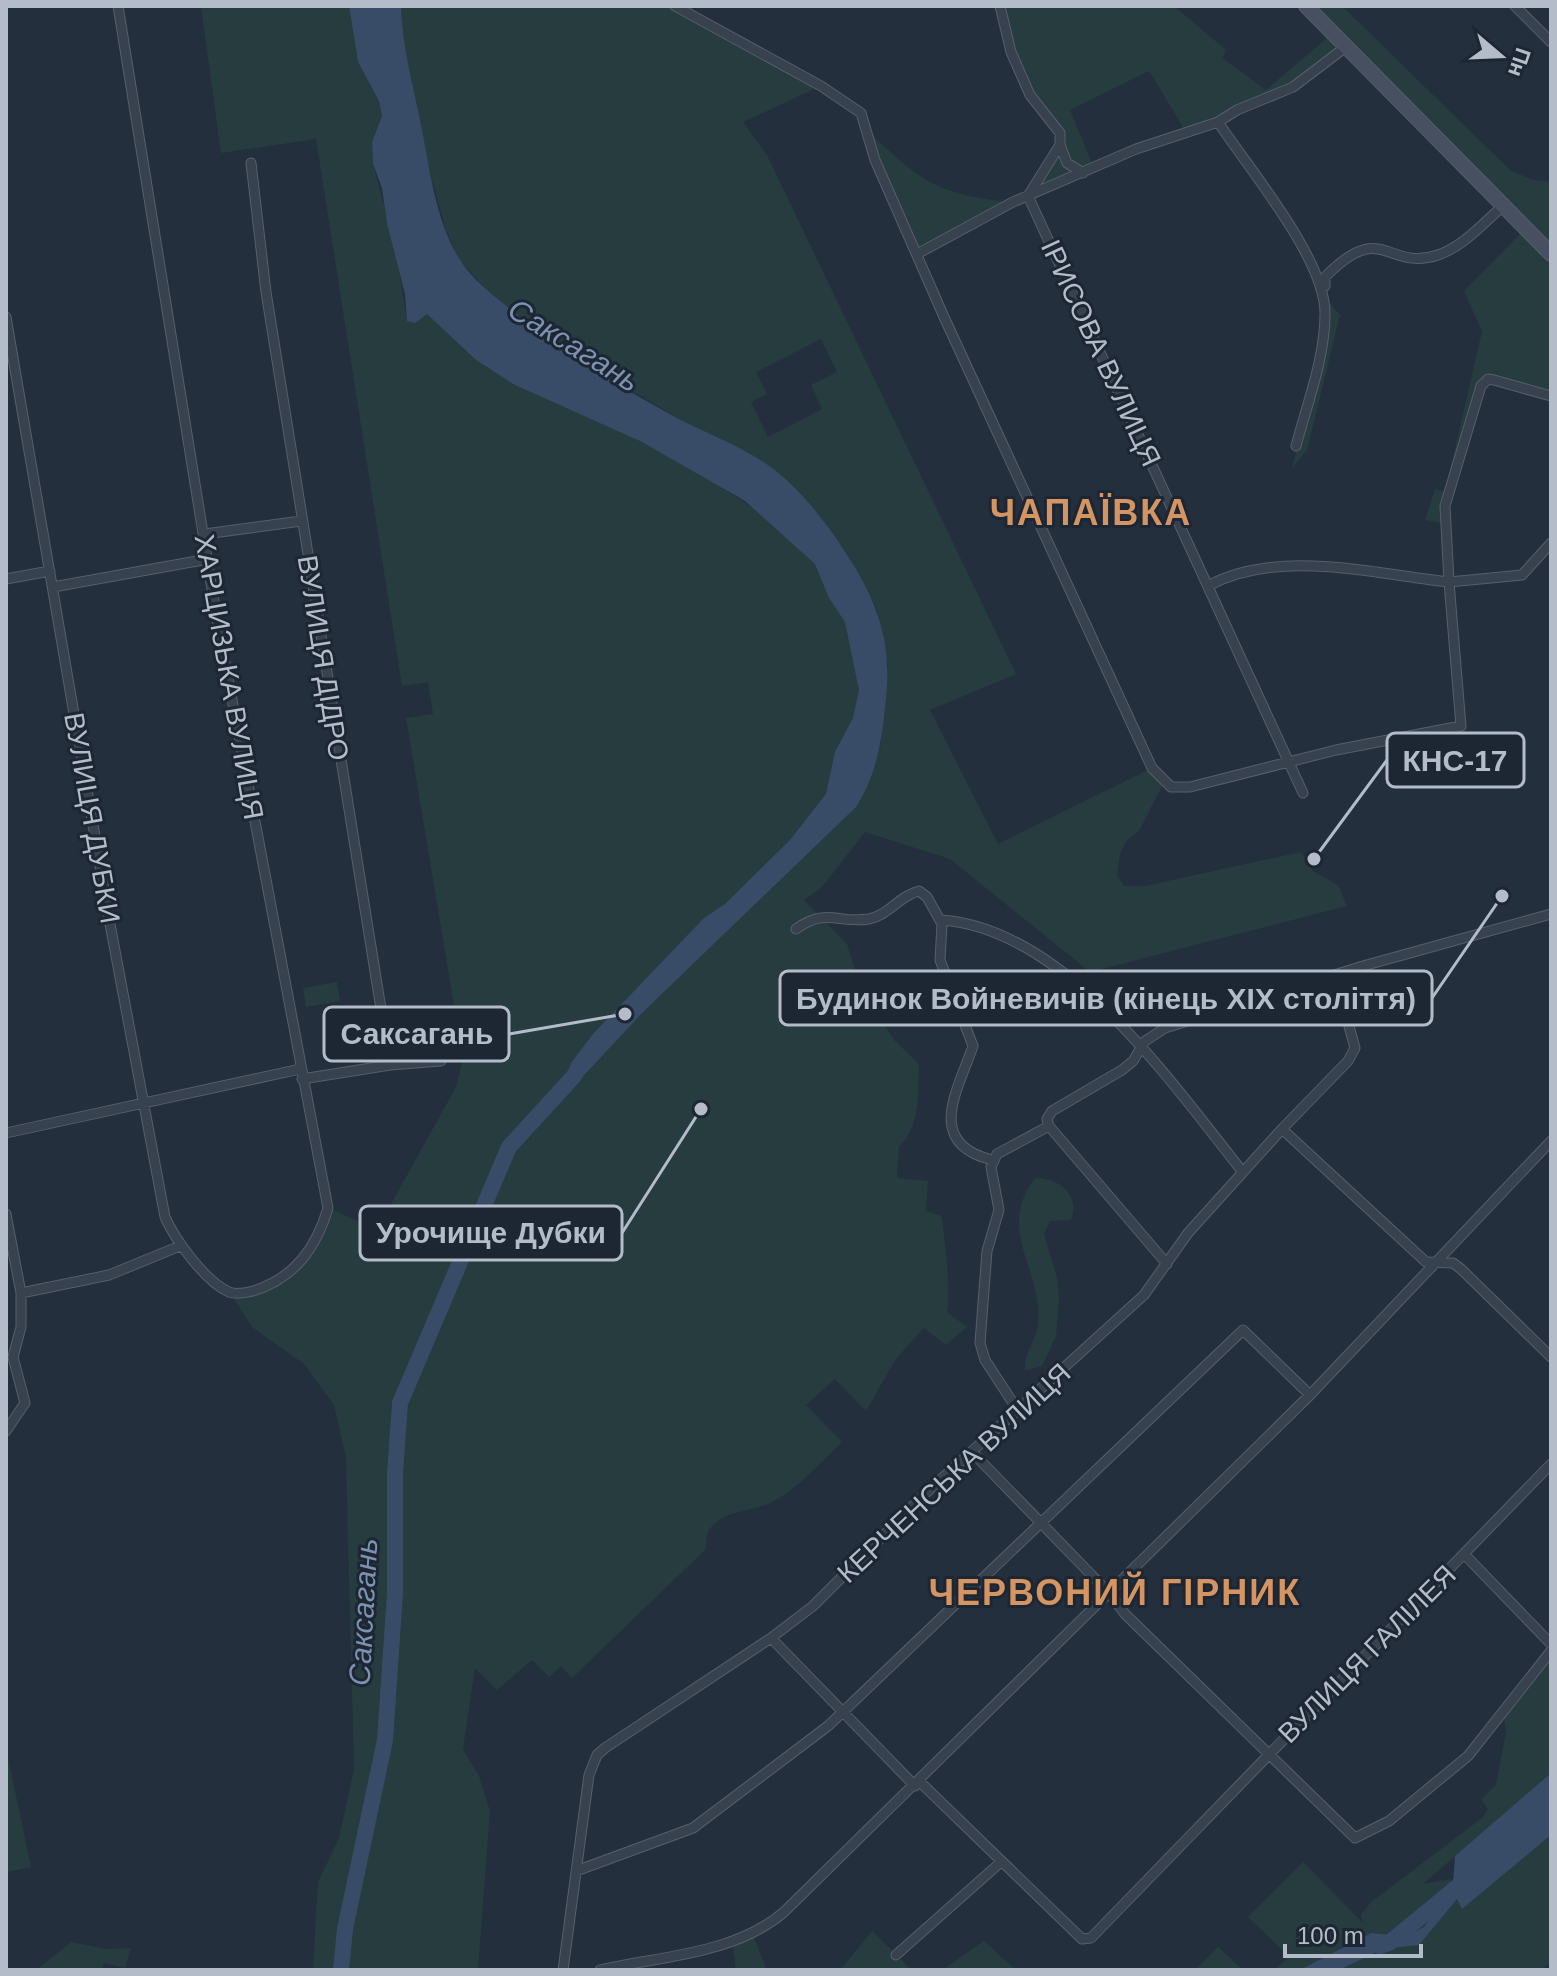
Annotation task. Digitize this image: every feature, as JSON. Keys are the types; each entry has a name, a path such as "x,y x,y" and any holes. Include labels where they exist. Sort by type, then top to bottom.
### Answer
{"street":[{"name":"ХАРЦИЗЬКА ВУЛИЦЯ","path":"118,6 208,559 328,1208 312,1249 287,1275 262,1288 231,1294"},
{"path":"675,6 821,86 861,113 875,160 917,254 1152,768 1164,782 1179,788 1461,726 1445,506 1481,386 1488,379 1551,396"},
{"path":"1000,6 1011,52 1030,95 1055,123 1067,163 1083,173"},
{"path":"1306,6 1551,254"},
{"path":"1515,6 1551,42"},
{"path":"917,254 1028,196 1136,149 1218,122 1237,110 1293,87 1347,46"},
{"path":"1218,122 1302,246 1325,298"},
{"path":"1028,196 1060,145"},
{"name":"ВУЛИЦЯ ДІДРО","path":"251,163 266,292 301,521 390,1065"},
{"name":"ІРИСОВА ВУЛИЦЯ","path":"1028,196 1303,793"},
{"path":"1296,446 1324,339 1325,277 1360,249 1382,249 1414,257 1438,255 1457,247 1503,206"},
{"name":"ВУЛИЦЯ ДУБКИ","path":"6,317 165,1217 180,1246 231,1294"},
{"path":"205,534 301,521"},
{"path":"1208,586 1243,571 1273,566 1319,567 1449,582 1522,575 1551,543"},
{"path":"53,587 208,559"},
{"path":"6,579 50,571"},
{"path":"796,929 811,918 823,916 873,918 910,893 919,891 940,920 940,960 973,1046 957,1083 951,1106 952,1120 965,1150 992,1160"},
{"path":"1167,1264 1049,1126 1047,1119 1052,1111 1122,1070 1133,1061 1141,1045 1165,1028 1335,975 1551,914"},
{"path":"940,920 970,923 1035,952 1056,967 1141,1045 1242,1171"},
{"name":"КЕРЧЕНСЬКА ВУЛИЦЯ","path":"576,1871 589,1775 597,1755 771,1638 813,1606 928,1491 1019,1412 1144,1295 1188,1233 1242,1171 1348,1061 1355,1048 1335,975"},
{"path":"6,1133 140,1107 143,1102 301,1074 441,1061"},
{"path":"992,1160 1049,1126"},
{"path":"1282,1129 1426,1262 1435,1265 1453,1263 1461,1269 1551,1357"},
{"path":"600,1970 732,1942 757,1933 795,1902 1310,1395 1551,1141"},
{"path":"992,1160 999,1210 987,1251 980,1343 985,1360 1019,1412"},
{"path":"6,1214 21,1293 21,1327 13,1357 25,1392 25,1403 6,1431"},
{"path":"21,1293 109,1275 180,1246"},
{"path":"563,1970 576,1871 693,1828 769,1773 842,1713 1243,1330 1310,1395"},
{"name":"ВУЛИЦЯ ГАЛІЛЕЯ","path":"973,1453 1110,1594 1125,1614 1163,1647 1355,1838 1389,1821 1468,1756 1551,1651"},
{"name":"ВУЛИЦЯ ГАЛІЛЕЯ","path":"771,1638 842,1713 1082,1939 1091,1938 1551,1464"},
{"name":"ВУЛИЦЯ ГАЛІЛЕЯ","path":"1465,1555 1551,1644"},
{"path":"896,1955 1001,1862"}],"green space":[{"path":"201,6 349,6 358,62 379,101 382,116 372,142 373,164 396,250 407,321 427,313 476,360 513,384 587,415 681,462 760,512 835,570 880,750 888,665 877,610 845,551 822,521 768,465 676,417 548,341 484,288 459,259 446,230 430,173 402,40 401,6 678,6 821,86 743,122 767,155 1016,674 930,710 998,844 1152,768 1164,782 1139,831 1126,841 1120,854 1117,875 1124,886 1145,886 1301,852 1314,872 1338,885 1347,906 1090,972 950,859 865,832 822,887 804,900 847,944 862,993 895,1041 919,1064 915,1119 899,1147 897,1178 928,1181 926,1211 941,1216 943,1224 947,1312 967,1327 946,1345 924,1328 895,1360 866,1411 835,1379 806,1405 842,1442 808,1476 780,1498 725,1517 712,1526 707,1534 706,1549 572,1678 561,1666 549,1677 532,1660 497,1690 475,1668 463,1749 479,1776 490,1811 478,1970 313,1970 318,1882 339,1838 354,1769 346,1458 334,1405 304,1364 252,1327 231,1294 243,1293 298,1266 328,1208 367,1225 381,1222 456,1087 463,1059 406,718 433,714 428,682 402,686 316,139 221,153","holes":["821,339 837,372 811,385 822,409 768,437 751,402 767,394 756,372"]},
{"path":"1000,6 1174,6 1226,50 1222,58 1266,90 1333,33 1306,6 1342,6 1510,170 1533,180 1551,182 1551,396 1488,379 1445,506 1447,524 1425,520 1435,489 1445,492 1482,331 1464,291 1525,229 1347,46 1293,87 1186,132 1149,71 1070,110 1094,168 1028,196 1060,145 1060,133 1030,95"},
{"path":"865,128 930,182 965,195 1013,202 917,254"},
{"path":"1325,298 1340,315 1307,450 1292,468 1324,339"},
{"path":"337,982 340,1001 306,1007 303,988"},
{"path":"1035,1178 1052,1181 1065,1189 1073,1202 1073,1211 1071,1220 1050,1221 1044,1234 1057,1278 1056,1336 1042,1366 1025,1371 1026,1358 1037,1329 1038,1304 1023,1250 1019,1215 1024,1197"},
{"path":"1551,1651 1551,1773 1423,1884 1451,1879 1462,1908 1551,1835 1551,1961 1543,1970 1274,1970 1289,1957 1248,1917 1303,1862 1363,1923 1361,1915 1371,1902 1482,1818 1488,1809 1481,1799 1496,1785 1506,1732 1503,1712"},
{"path":"6,1748 31,1867 6,1872"},
{"path":"872,1931 912,1970 840,1970"},
{"path":"753,1935 767,1970 736,1970 732,1942"},
{"path":"984,1941 1016,1970 942,1970"},
{"path":"71,1942 106,1949 131,1948 125,1968 104,1963 102,1970 36,1970"},
{"path":"1218,1947 1243,1970 1195,1970"}],"water":[{"path":"349,6 401,6 406,51 434,193 451,243 470,273 530,324 591,367 677,418 746,452 781,475 816,511 846,553 869,594 884,638 887,686 882,734 875,764 856,807 643,1012 574,1086 560,1092 571,1063 593,1034 704,918 725,904 790,840 826,794 835,752 853,718 859,690 845,622 829,598 815,564 745,501 642,442 513,384 476,360 427,314 415,323 407,321 405,294 387,223 382,188 373,164 372,142 382,116 379,101 358,62"},
{"path":"1551,1773 1551,1835 1462,1909 1457,1899 1419,1945 1383,1949 1339,1970 1300,1970 1371,1933 1406,1937 1424,1927 1453,1885 1455,1856"}],"waterway":[{"name":"Саксагань","path":"341,1970 345,1929 385,1740 395,1593 395,1473 400,1403 509,1147 574,1076"},
{"name":"Саксагань","path":"1380,1946 1389,1943 1462,1883"}],"place":[{"name":"КНС-17","path":"1314,859"},
{"name":"Будинок Войневичів (кінець ХІХ століття)","path":"1502,896"},
{"name":"Саксагань","path":"625,1014"},
{"name":"Урочище Дубки","path":"701,1109"}],"district":[{"name":"ЧАПАЇВКА","path":"1091,512"},
{"name":"ЧЕРВОНИЙ ГІРНИК","path":"1115,1592"}]}
